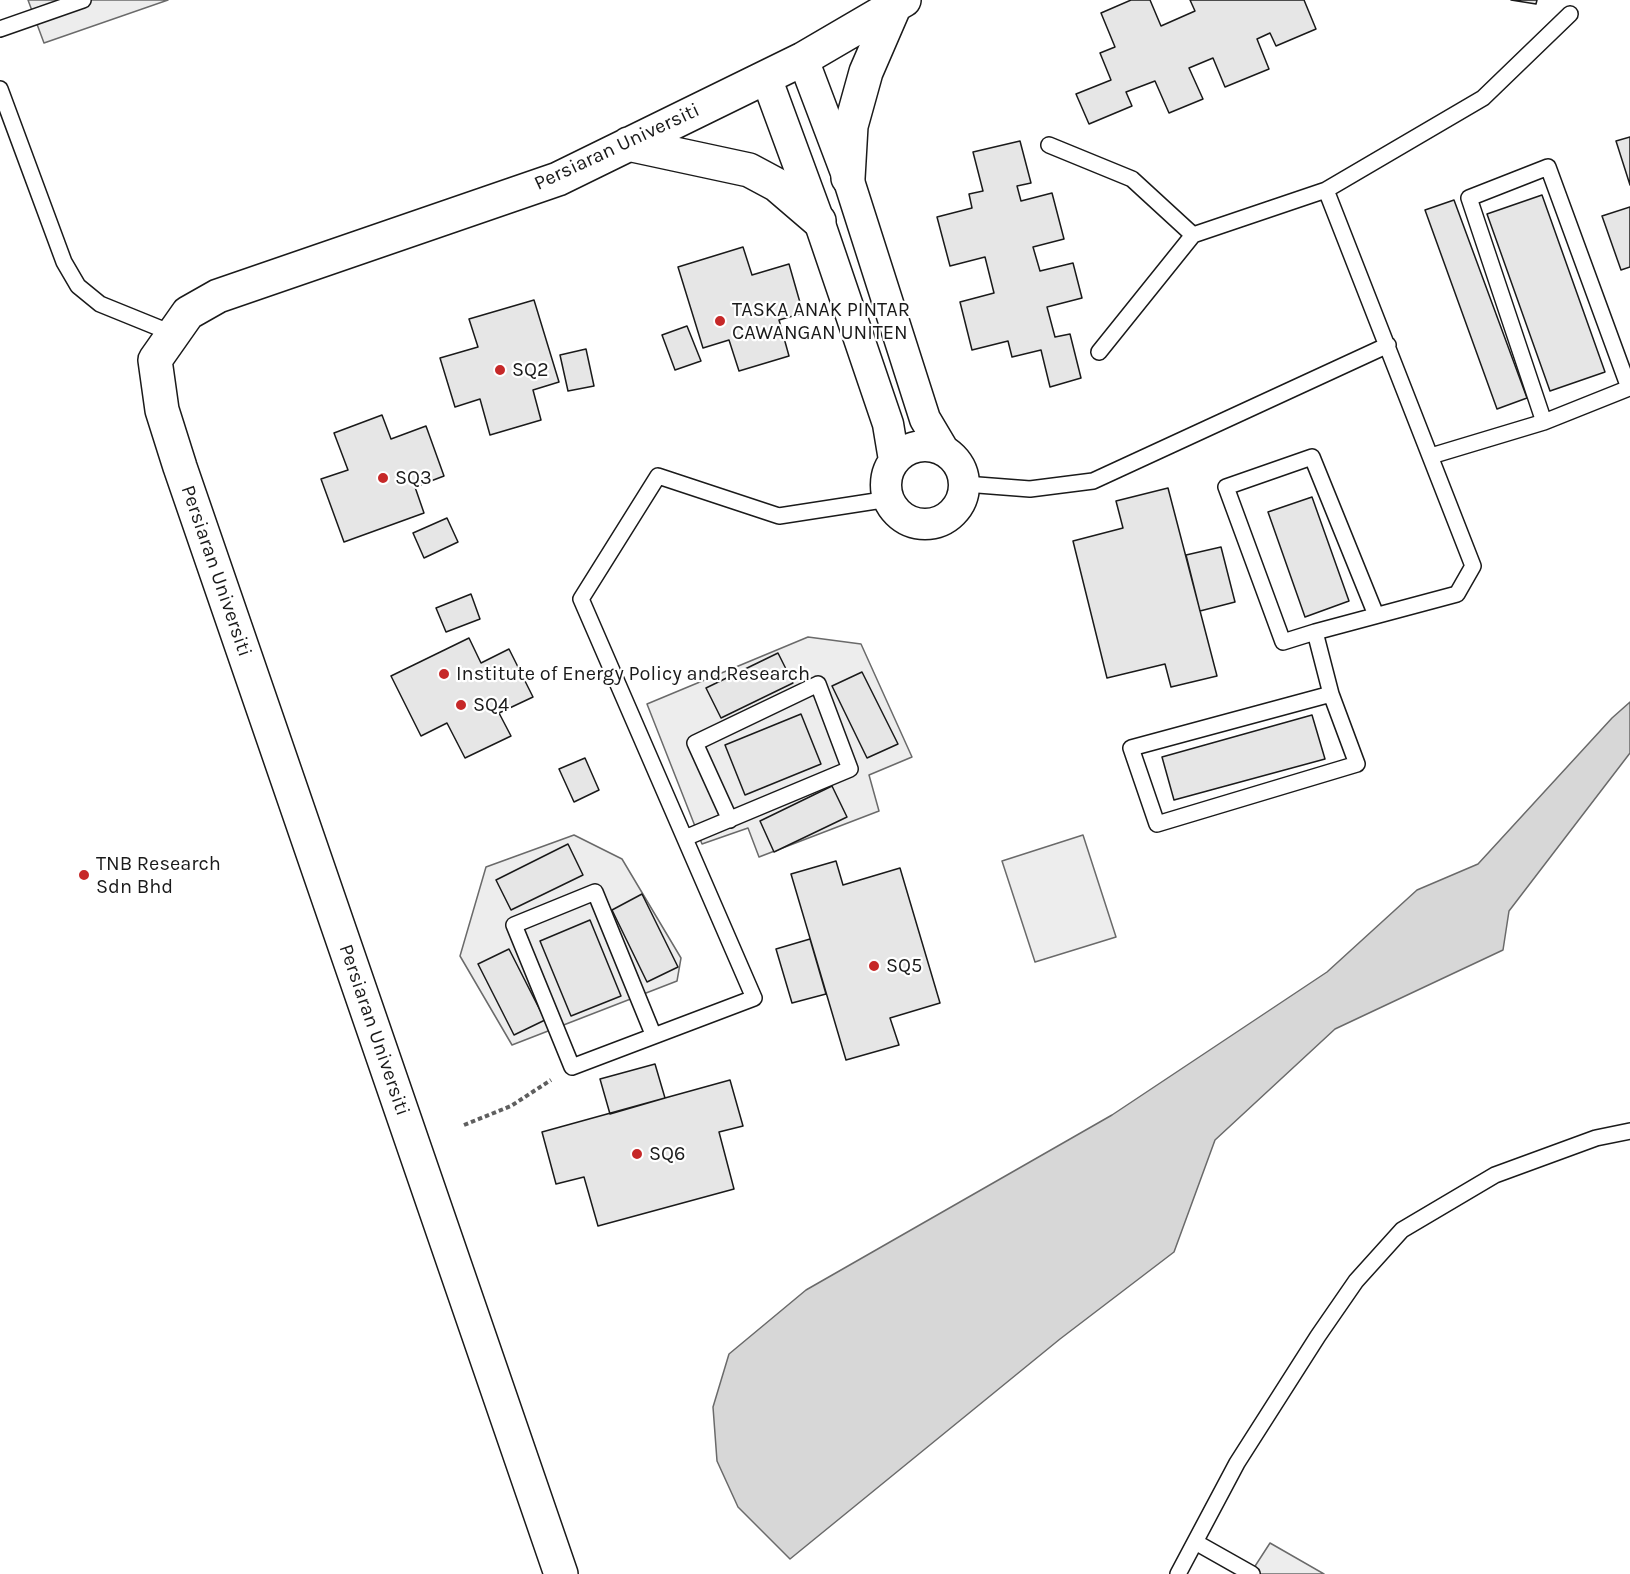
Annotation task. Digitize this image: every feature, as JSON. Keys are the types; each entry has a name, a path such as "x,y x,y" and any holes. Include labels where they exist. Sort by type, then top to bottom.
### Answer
{"street":[{"name":"Persiaran Universiti","path":"561,1574 162,410 155,360 188,313 218,296 558,179 803,59 899,3"},
{"path":"848,178 851,126 866,72 899,3"},
{"path":"803,59 848,178 925,419 944,451 958,465 965,484 963,497 956,509 946,518 933,524 920,524 907,519 896,511 889,499 886,486 888,472 894,460 905,451 917,447 931,446 944,451"},
{"path":"766,76 819,221 888,424 894,460"},
{"path":"628,144 749,170 777,185 819,221"}],"lane":[{"path":"0,29 83,0"},
{"path":"1099,352 1193,235 1326,190 1483,98 1570,14"},
{"path":"0,89 64,262 78,286 99,304 174,334"},
{"path":"1049,145 1132,179 1193,235"},
{"path":"1431,456 1544,422 1629,388 1548,166 1469,198 1544,422"},
{"path":"1326,190 1473,566 1457,594 1283,642 1226,487 1312,458 1376,615"},
{"path":"965,484 1030,489 1093,481 1388,345"},
{"path":"653,1034 595,892 513,925 572,1067 653,1034 754,998 581,599 658,476 779,516 889,499"},
{"path":"1315,632 1331,693 1357,764 1157,824 1131,748 1331,693"},
{"path":"685,838 730,820 850,769 818,684 695,743 730,820"},
{"path":"1178,1574 1197,1543 1237,1463 1318,1336 1356,1281 1402,1230 1495,1175 1596,1138 1630,1131"},
{"path":"1197,1543 1252,1574"}],"path":[{"path":"464,1125 511,1106 572,1067"}],"shaded area":[{"path":"28,0 168,0 44,43"},
{"path":"808,637 861,644 912,757 869,775 879,811 759,857 748,828 702,844 647,704"},
{"path":"1630,702 1630,753 1509,911 1503,950 1335,1029 1215,1140 1174,1252 1060,1339 790,1559 738,1507 717,1461 713,1407 729,1354 806,1290 1112,1115 1327,972 1417,890 1478,864 1612,718"},
{"path":"574,835 622,859 681,958 677,981 512,1045 460,956 486,867"},
{"path":"1083,835 1116,937 1035,962 1002,861"},
{"path":"1270,1543 1324,1574 1250,1574"}],"building":[{"path":"1131,0 1150,0 1161,26 1195,11 1190,0 1304,0 1316,29 1276,46 1270,33 1257,39 1269,69 1225,87 1213,58 1189,68 1203,99 1169,113 1155,81 1126,92 1132,106 1089,124 1076,94 1111,80 1100,53 1115,47 1101,13"},
{"path":"1511,0 1537,0 1536,4"},
{"path":"1630,137 1630,185 1616,141"},
{"path":"1020,141 1031,183 1017,186 1021,201 1052,193 1064,239 1033,247 1040,271 1073,263 1082,298 1047,307 1055,337 1070,334 1081,378 1050,387 1041,350 1012,357 1008,341 972,350 960,302 994,293 985,257 950,266 937,217 972,208 969,194 983,191 973,152"},
{"path":"1542,195 1605,372 1550,391 1487,214"},
{"path":"1454,200 1527,398 1497,409 1425,210"},
{"path":"1630,207 1630,267 1621,270 1602,216"},
{"path":"743,247 752,275 789,264 803,313 779,320 789,356 739,371 729,340 703,348 678,267"},
{"name":"SQ2","path":"534,300 559,382 533,390 541,420 490,435 480,399 455,407 440,358 478,347 469,319"},
{"path":"687,326 701,361 675,370 662,335"},
{"path":"586,349 594,386 568,391 560,355"},
{"name":"SQ3","path":"382,415 391,439 426,426 444,476 415,487 424,513 344,542 321,479 348,470 334,433"},
{"path":"1168,488 1217,676 1171,687 1165,664 1107,678 1073,541 1123,528 1116,501"},
{"path":"1312,497 1349,601 1305,617 1268,512"},
{"path":"447,518 458,542 424,558 413,533"},
{"path":"1221,547 1235,602 1200,611 1186,555"},
{"path":"471,594 480,619 446,632 436,608"},
{"name":"SQ4","path":"469,638 481,663 509,649 533,697 499,713 511,736 465,758 447,723 421,736 391,676"},
{"path":"778,653 793,683 721,718 706,688"},
{"path":"862,672 898,744 867,758 832,686"},
{"path":"801,714 821,764 745,795 725,745"},
{"path":"1312,715 1325,759 1174,800 1162,757"},
{"path":"585,758 599,790 574,802 559,769"},
{"path":"832,786 847,817 774,852 760,821"},
{"path":"568,844 583,875 511,910 496,880"},
{"name":"SQ5","path":"836,861 843,885 900,868 940,1003 890,1018 899,1045 846,1060 791,874"},
{"path":"642,894 678,967 647,982 612,910"},
{"path":"590,920 621,996 571,1016 540,941"},
{"path":"810,939 826,994 792,1003 776,949"},
{"path":"509,949 545,1020 514,1035 478,964"},
{"path":"655,1064 665,1098 610,1114 600,1079"},
{"name":"SQ6","path":"730,1080 743,1126 719,1132 734,1189 598,1226 584,1177 556,1184 542,1132"}],"place":[{"name":"TASKA ANAK PINTAR CAWANGAN UNITEN","path":"720,321"},
{"name":"SQ2","path":"500,370"},
{"name":"SQ3","path":"383,478"},
{"name":"Institute of Energy Policy and Research","path":"444,674"},
{"name":"SQ4","path":"461,705"},
{"name":"TNB Research Sdn Bhd","path":"84,875"},
{"name":"SQ5","path":"874,966"},
{"name":"SQ6","path":"637,1154"}]}
